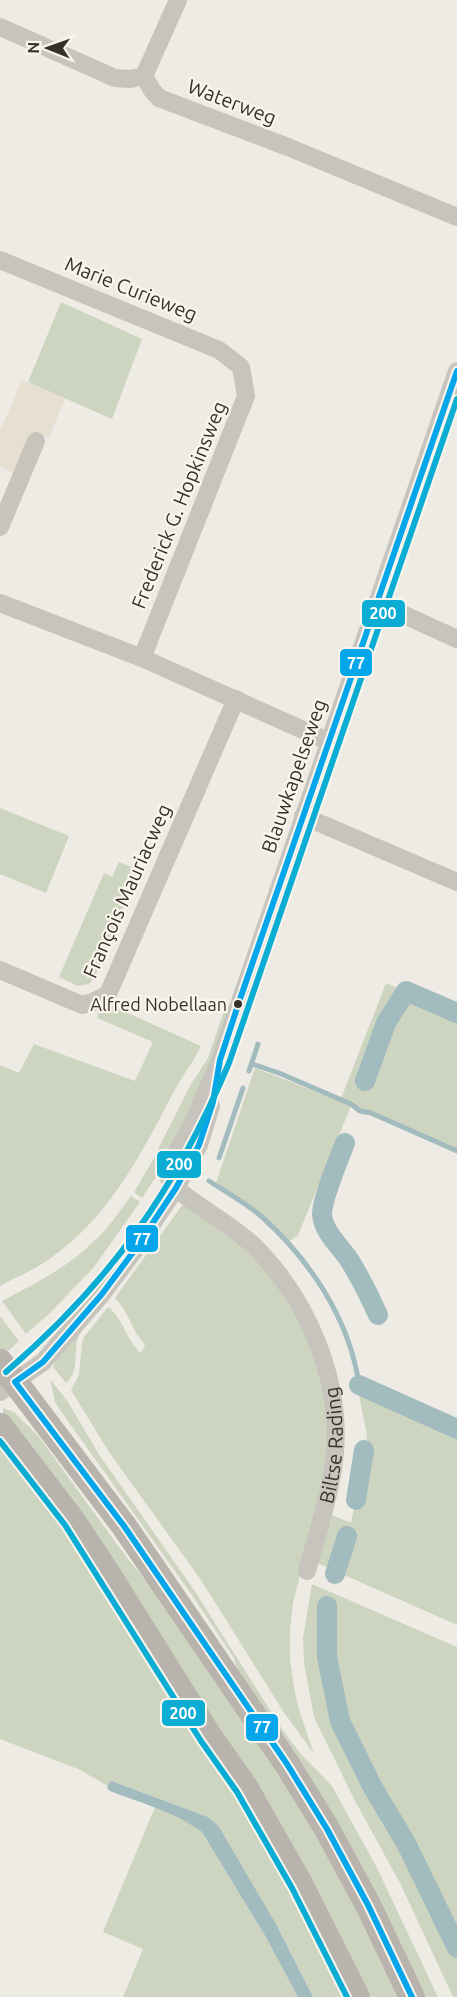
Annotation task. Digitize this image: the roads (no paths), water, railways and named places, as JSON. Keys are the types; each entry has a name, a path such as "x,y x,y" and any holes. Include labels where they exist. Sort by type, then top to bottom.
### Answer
{"main road":[{"path":"3,1373 124,1526 287,1764 327,1829 368,1905 412,1997"},
{"path":"0,1426 72,1520 209,1736 245,1787 300,1884 357,1997"}],"street":[{"path":"0,27 115,78 129,79 144,76 178,0"},
{"name":"Waterweg","path":"144,76 159,98 288,147 457,217"},
{"name":"Marie Curieweg","path":"0,260 219,350 241,367"},
{"name":"Frederick G. Hopkinsweg","path":"142,658 215,479 246,396 241,367"},
{"name":"Blauwkapelseweg","path":"181,1191 169,1180 166,1171 193,1123 219,1060 457,371"},
{"path":"0,527 36,441"},
{"path":"0,603 142,658 330,742"},
{"path":"378,603 457,639"},
{"name":"François Mauriacweg","path":"0,970 82,1005 108,994 236,699"},
{"path":"303,816 457,882"},
{"path":"3,1373 43,1362 102,1294 181,1191"},
{"name":"Biltse Rading","path":"181,1191 251,1243 276,1269 297,1299 316,1340 332,1394 335,1429 333,1468 325,1509 307,1571"}],"water":[{"path":"112,1781 208,1817 219,1827 277,1926 313,1997 298,1997 267,1939 202,1832 169,1813 110,1791 107,1788"}],"waterway":[{"path":"365,1081 386,1023 406,991 457,1013"},
{"path":"249,1071 258,1044"},
{"path":"252,1064 279,1073 351,1104 360,1111 371,1113 457,1151"},
{"path":"219,1158 243,1088"},
{"path":"345,1143 325,1199 323,1221 354,1268 378,1315"},
{"path":"209,1181 262,1217 280,1234 311,1272 325,1293 347,1337 359,1385"},
{"path":"359,1385 457,1429"},
{"path":"356,1500 364,1450"},
{"path":"335,1574 347,1536"},
{"path":"327,1606 327,1657 340,1721 372,1786 407,1845 457,1948"}],"place":[{"name":"Alfred Nobellaan","path":"238,1004"}]}
